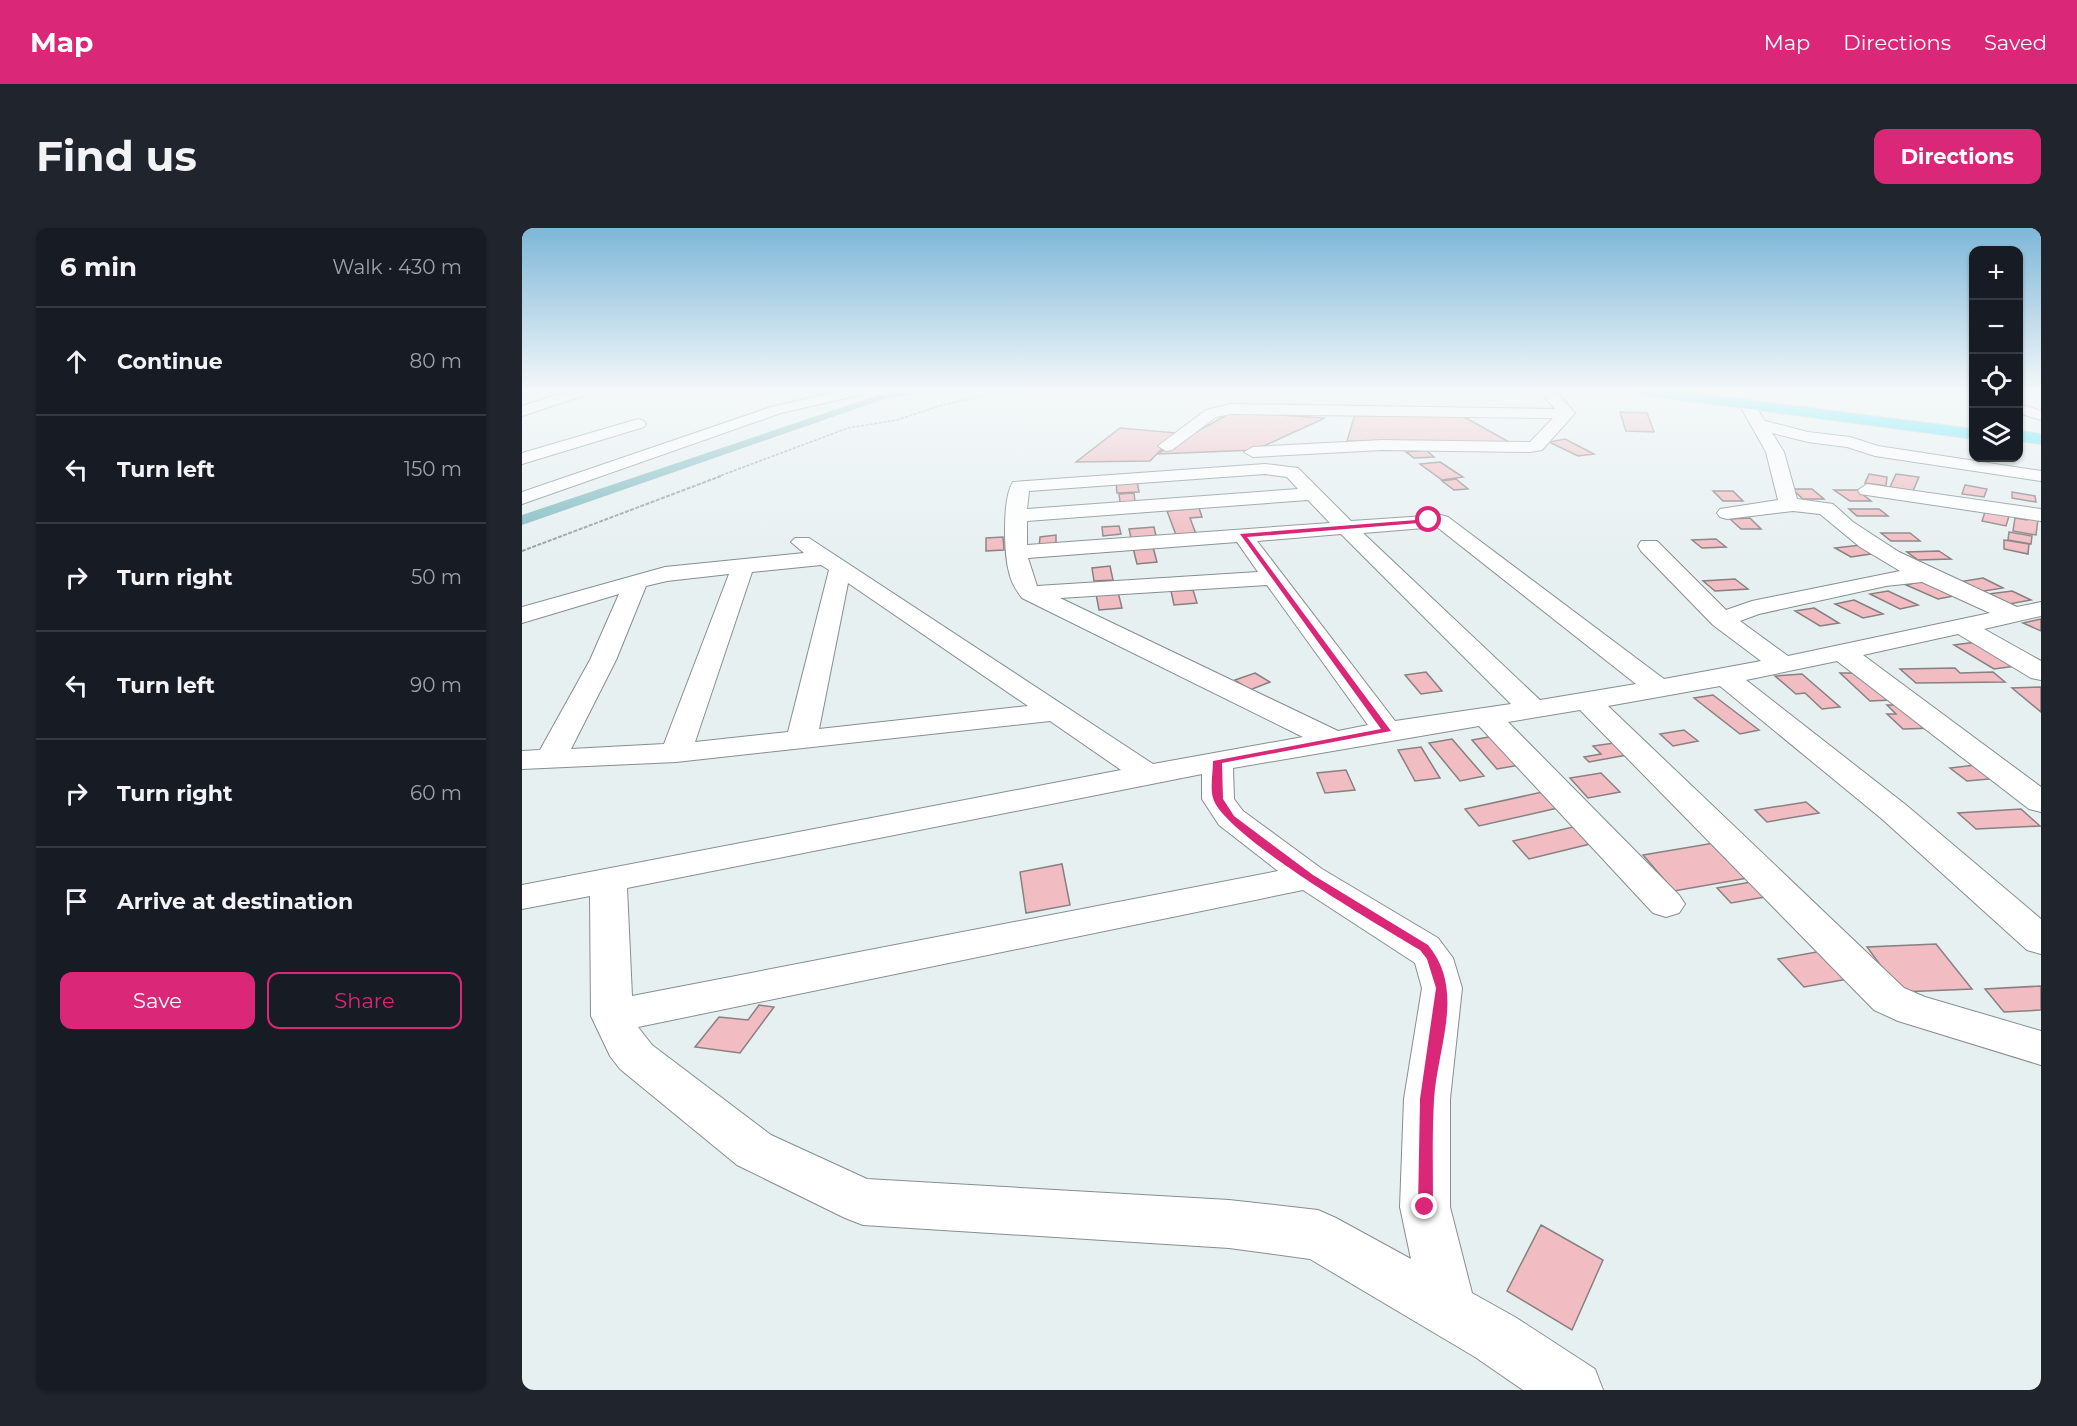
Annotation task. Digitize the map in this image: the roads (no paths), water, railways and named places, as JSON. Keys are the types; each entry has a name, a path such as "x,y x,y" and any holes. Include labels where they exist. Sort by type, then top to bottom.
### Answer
{"street":[{"path":"522,459 568,445"},
{"path":"522,498 674,445"},
{"path":"1173,454 1182,445"},
{"path":"1239,453 1268,445"},
{"path":"1512,445 1537,445"},
{"path":"1771,445 1775,452 1788,502 1793,505"},
{"path":"1859,445 1878,452 2041,476"},
{"path":"1333,740 1030,593 1025,588 1016,552 1020,487 1025,484 1273,469 1292,472 1344,527 1533,709"},
{"path":"1867,490 2041,515"},
{"path":"1019,516 1312,494"},
{"path":"1727,513 1793,505 1825,507 1846,528 1925,575 2028,612"},
{"path":"1016,552 1429,520 1445,522 1658,688"},
{"path":"1242,535 1387,731"},
{"path":"802,542 831,564 871,588 1148,774"},
{"path":"1649,546 1722,620 1782,664"},
{"path":"522,616 675,573 743,566 831,564"},
{"path":"801,741 831,564"},
{"path":"676,753 711,661 743,566"},
{"path":"1722,620 1752,608 1886,579 1925,575"},
{"path":"1030,593 1272,578"},
{"path":"536,759 603,660 636,583"},
{"path":"522,897 1217,761 1387,731 1587,701 1725,677 2028,612"},
{"path":"1961,626 2041,672"},
{"path":"1841,651 2041,802"},
{"path":"1725,677 1894,812 2041,940"},
{"path":"1587,701 1889,999 1913,1010 2041,1048"},
{"path":"536,759 676,753 1057,712"},
{"path":"1486,716 1666,904"},
{"path":"1217,761 1218,799 1224,811 1309,877 1424,948 1439,973 1442,1005 1427,1099 1425,1207 1449,1310"},
{"path":"612,1016 1309,877"},
{"path":"608,880 612,1016 625,1044 636,1057 754,1150 863,1202 1229,1224 1318,1235 1449,1310 1574,1390"}],"waterway":[{"path":"522,520 739,445"}]}
